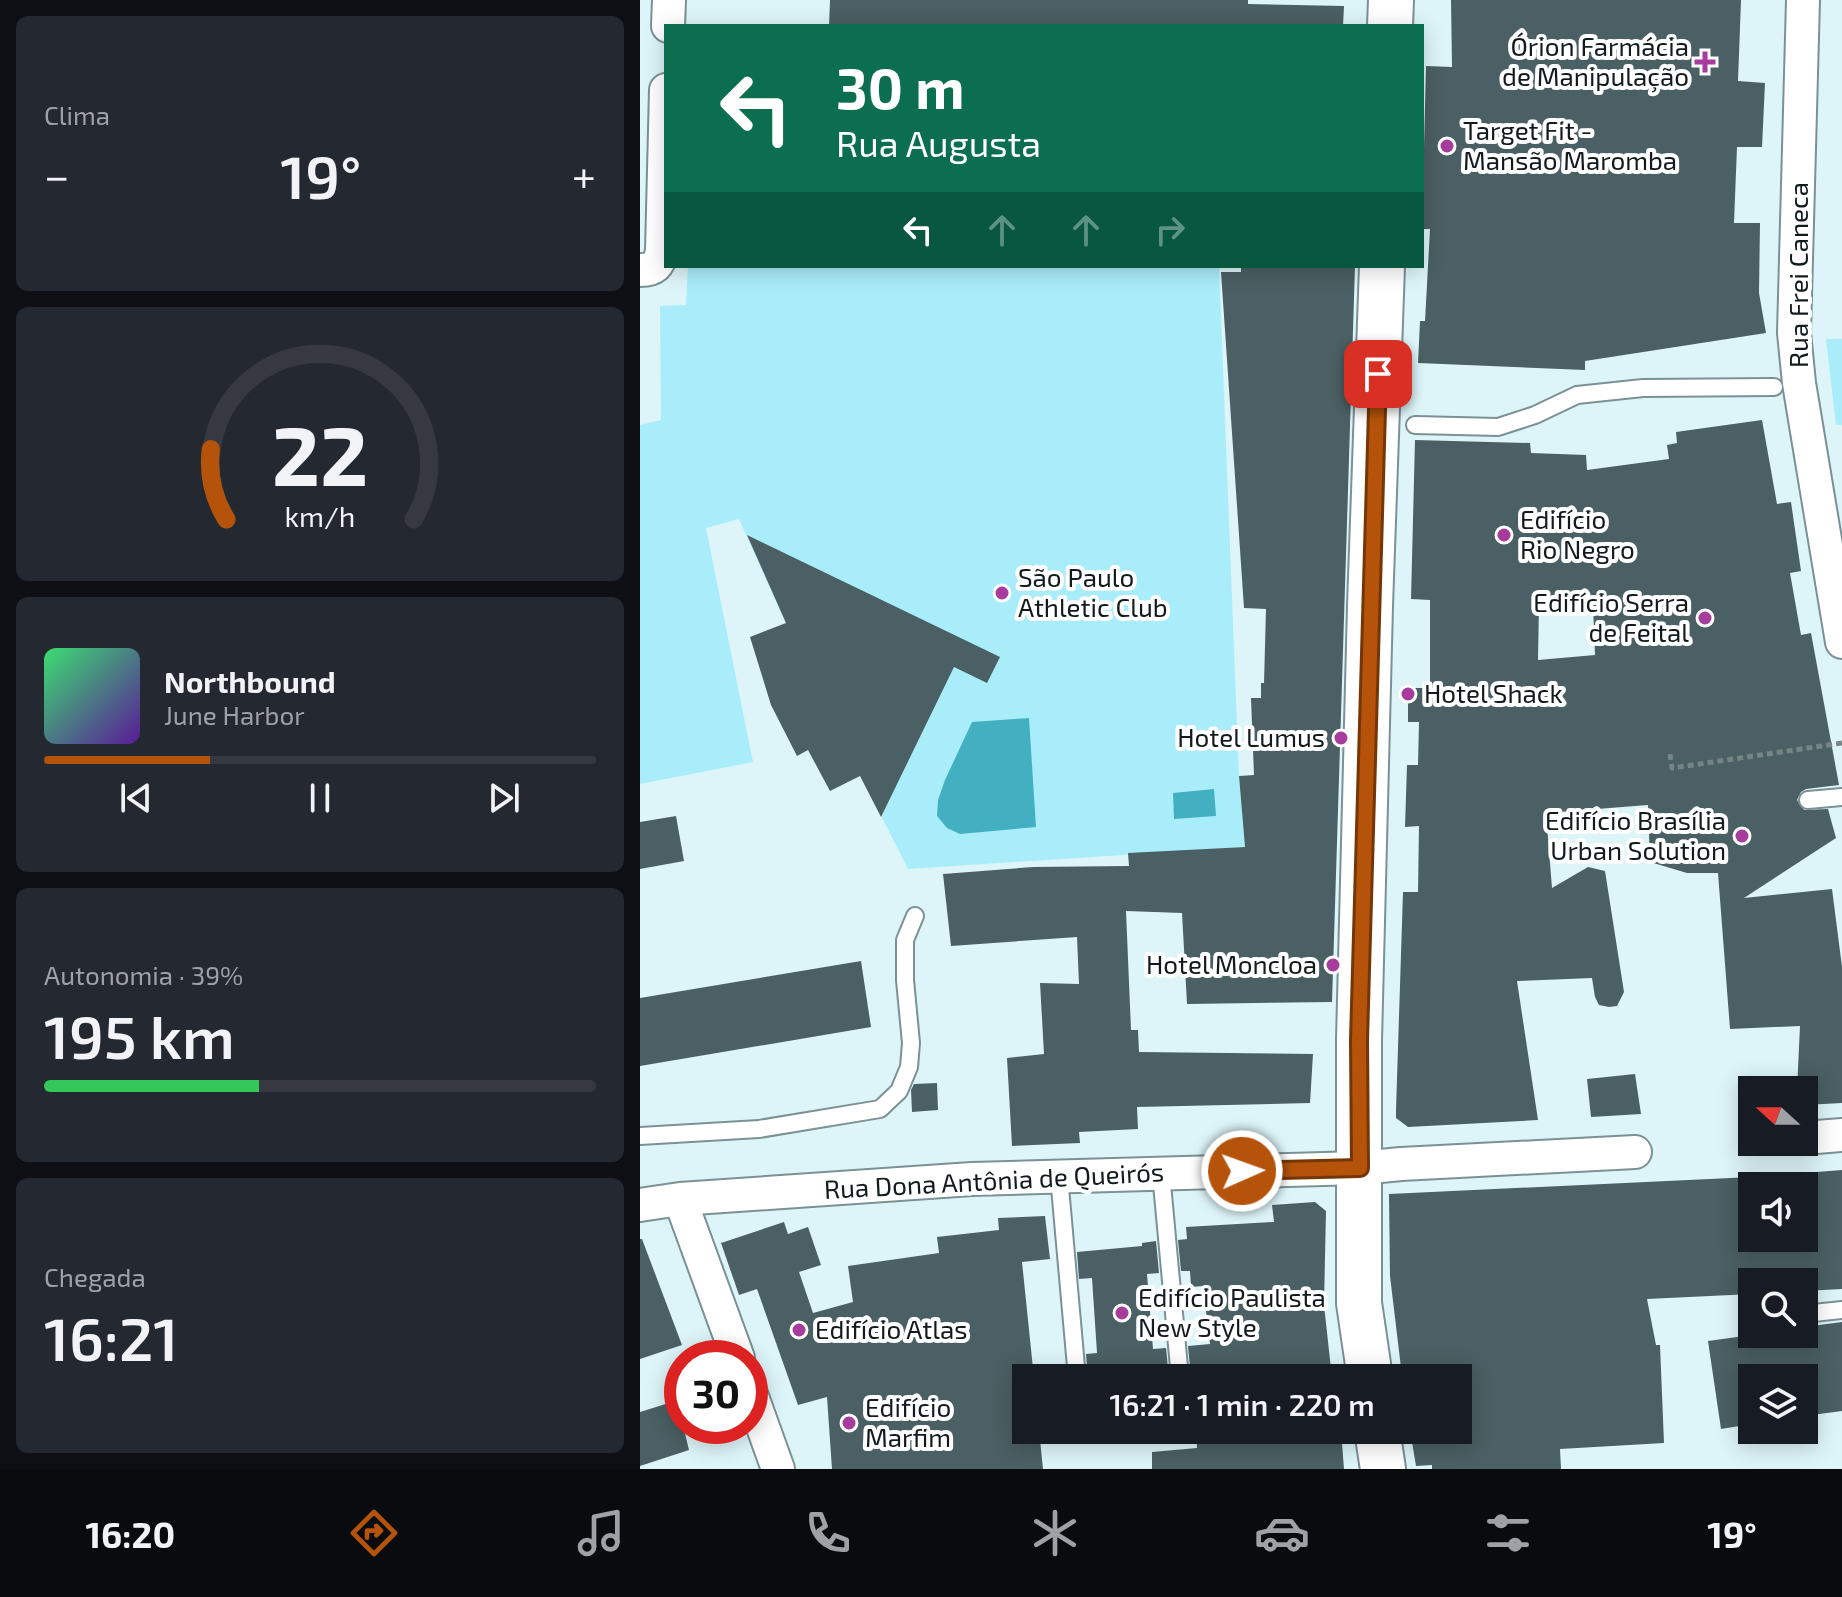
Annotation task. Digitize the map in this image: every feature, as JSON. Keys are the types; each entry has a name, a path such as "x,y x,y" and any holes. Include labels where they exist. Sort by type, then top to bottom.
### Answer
{"main road":[{"path":"1390,24 1391,0"},
{"path":"1368,1364 1359,1303 1359,1040 1382,268"},
{"path":"1379,1444 1383,1469"}],"street":[{"path":"668,24 669,0"},
{"name":"Rua Frei Caneca","path":"1803,0 1794,333 1799,383 1842,642"},
{"path":"640,270 651,270 660,262 664,170"},
{"path":"1818,1137 1842,1135"},
{"name":"Rua Dona Antônia de Queirós","path":"640,1205 680,1199 972,1179 1360,1168 1635,1152"},
{"path":"680,1199 731,1340"},
{"path":"768,1441 778,1469"}],"lane":[{"path":"1415,425 1498,427 1535,415 1577,395 1643,388 1774,387"},
{"path":"1808,800 1842,797"},
{"path":"640,1136 759,1129 880,1109 899,1091 909,1067 911,1043 905,940 915,916"},
{"path":"1161,1173 1179,1364"},
{"path":"1059,1176 1076,1364"},
{"path":"1818,1313 1842,1310"}],"path":[{"path":"1670,754 1672,768 1842,743"}],"shaded area":[{"name":"São Paulo Athletic Club","path":"688,268 1219,268 1239,776 1245,847 908,869 801,657 739,519 706,528 753,762 640,784 640,425 661,420 660,306 686,305"},
{"path":"1826,339 1842,339 1842,425 1836,425"},
{"path":"1029,718 1036,827 960,834 947,828 937,816 938,800 972,722"},
{"path":"1214,789 1216,816 1174,819 1173,793"}],"building":[{"path":"830,0 1248,0 1248,4 1344,6 1343,24 829,24"},
{"path":"1451,0 1741,0 1738,81 1765,83 1762,147 1737,147 1734,223 1760,223 1759,293 1766,333 1585,361 1585,370 1418,363 1420,321 1425,321 1430,229 1424,229 1426,66 1452,67"},
{"path":"1241,268 1355,268 1332,1002 1187,1004 1182,913 1126,911 1131,1030 1138,1030 1139,1052 1313,1054 1310,1103 1137,1107 1138,1129 1079,1132 1080,1143 1012,1146 1007,1058 1044,1054 1040,983 1079,984 1077,937 951,946 943,874 1033,867 1129,866 1128,853 1245,847 1239,776 1254,775 1251,698 1261,698 1261,683 1264,683 1266,609 1244,608 1221,272 1241,272"},
{"path":"1762,420 1777,504 1791,502 1801,571 1790,573 1801,635 1811,633 1839,785 1806,789 1797,800 1804,810 1828,809 1836,838 1744,898 1832,889 1842,967 1842,1103 1818,1104 1818,1076 1798,1076 1800,1026 1730,1029 1718,873 1687,873 1650,862 1648,805 1546,813 1552,888 1588,867 1605,871 1624,992 1617,1006 1609,1007 1599,1005 1592,978 1517,981 1538,1120 1408,1127 1396,1118 1396,1110 1403,892 1418,892 1419,826 1405,827 1407,765 1418,765 1419,722 1408,722 1408,688 1430,688 1430,600 1411,599 1415,440 1530,443 1531,453 1586,455 1587,470 1669,459 1667,445 1677,443 1676,432","holes":["1539,603 1593,604 1595,655 1538,660"]},
{"path":"747,535 1000,657 987,683 954,667 881,817 860,776 830,791 808,750 797,756 771,705 750,637 786,623"},
{"path":"676,816 684,861 640,869 640,822"},
{"path":"861,961 871,1027 640,1066 640,998"},
{"path":"1635,1074 1641,1114 1591,1117 1587,1079"},
{"path":"937,1083 938,1110 912,1112 911,1090 914,1084"},
{"path":"1842,1170 1842,1289 1818,1290 1818,1268 1738,1268 1738,1295 1647,1299 1656,1345 1660,1345 1664,1443 1560,1449 1561,1469 1432,1469 1432,1465 1416,1466 1412,1444 1472,1444 1472,1364 1401,1364 1390,1276 1389,1194 1738,1178 1738,1252 1818,1252 1817,1172"},
{"path":"1315,1202 1326,1211 1324,1305 1330,1364 1190,1364 1188,1346 1210,1344 1203,1286 1191,1287 1190,1271 1181,1271 1178,1240 1187,1239 1186,1227 1274,1222 1272,1205"},
{"path":"1045,1216 1050,1259 1022,1262 1033,1364 1012,1364 1012,1444 1040,1444 1043,1469 832,1469 827,1397 798,1405 757,1289 739,1295 721,1243 784,1222 788,1234 808,1227 821,1265 799,1272 813,1313 853,1302 848,1266 939,1253 937,1237 999,1230 998,1218"},
{"path":"642,1239 680,1340 664,1340 664,1351 640,1359"},
{"name":"Edifício Paulista New Style","path":"1156,1241 1159,1273 1147,1274 1153,1349 1166,1348 1168,1364 1087,1364 1086,1354 1097,1353 1092,1278 1079,1279 1077,1252 1142,1246 1142,1243"},
{"path":"1842,1322 1842,1411 1818,1414 1818,1364 1738,1364 1738,1426 1721,1429 1708,1341 1738,1337 1738,1348 1818,1348 1818,1325"},
{"path":"664,1404 664,1444 688,1444 689,1450 640,1466 640,1412"},
{"path":"1197,1444 1342,1444 1344,1469 1152,1469 1152,1452 1197,1448"}],"place":[{"name":"Órion Farmácia de Manipulação","path":"1705,62"},
{"name":"Target Fit - Mansão Maromba","path":"1447,146"},
{"name":"Edifício Rio Negro","path":"1504,535"},
{"name":"São Paulo Athletic Club","path":"1002,593"},
{"name":"Edifício Serra de Feital","path":"1705,618"},
{"name":"Hotel Shack","path":"1408,694"},
{"name":"Hotel Lumus","path":"1341,738"},
{"name":"Edifício Brasília Urban Solution","path":"1742,836"},
{"name":"Hotel Moncloa","path":"1333,965"},
{"name":"Edifício Paulista New Style","path":"1122,1313"},
{"name":"Edifício Atlas","path":"799,1330"},
{"name":"Edifício Marfim","path":"849,1423"}],"route":[{"path":"1242,1171 1360,1168 1359,1040 1378,374"}]}
